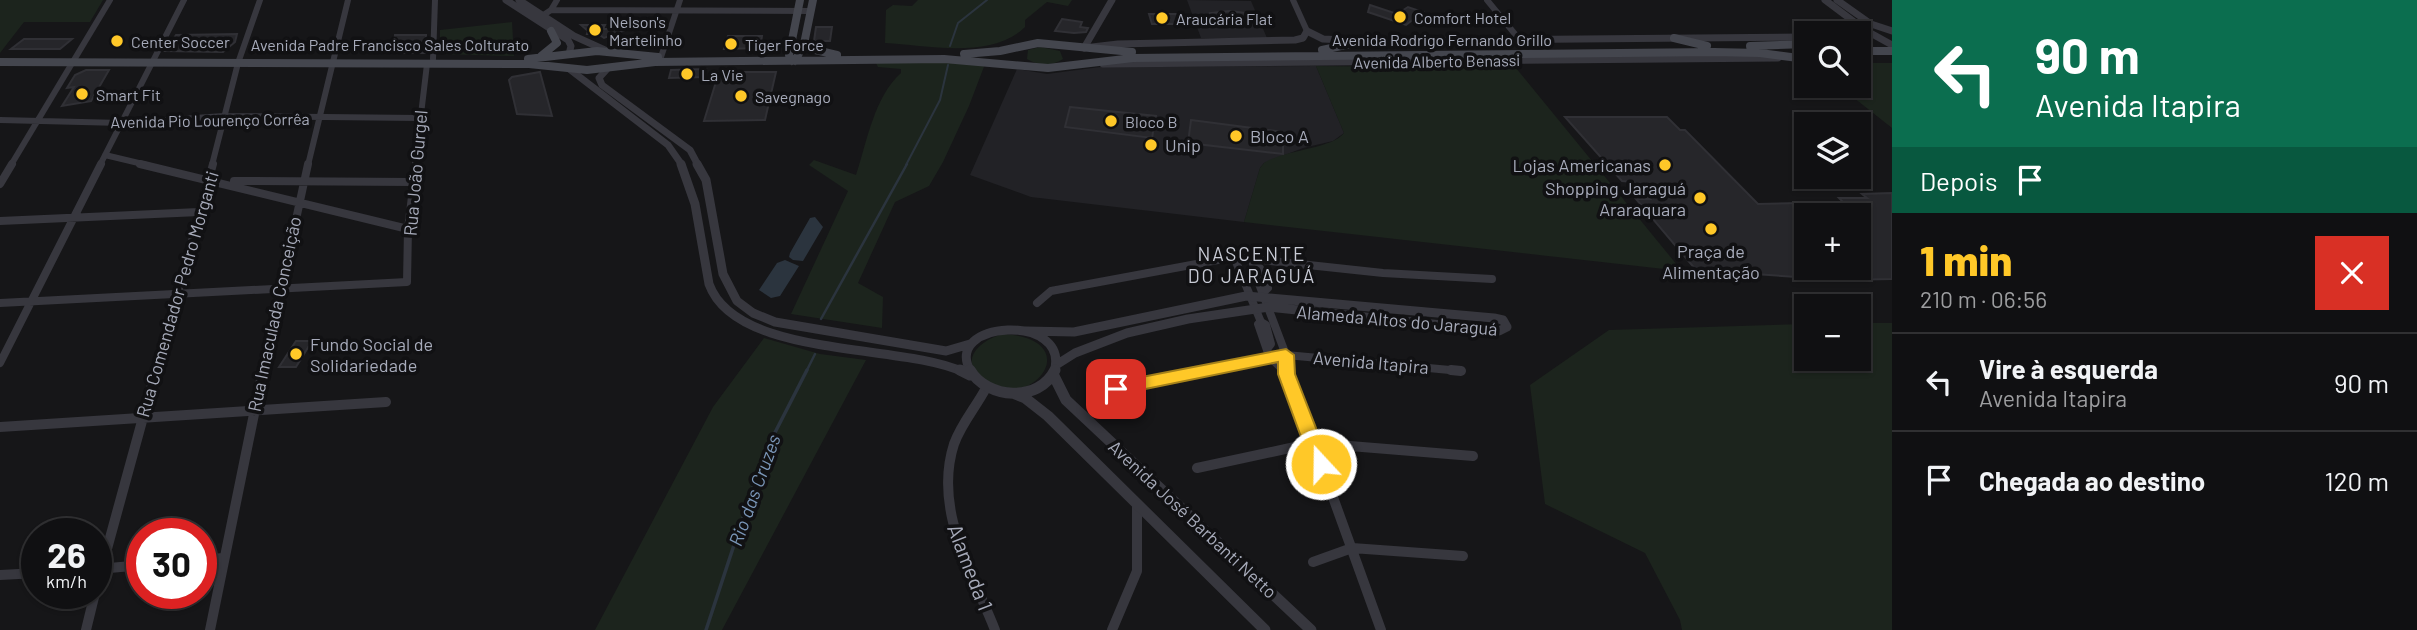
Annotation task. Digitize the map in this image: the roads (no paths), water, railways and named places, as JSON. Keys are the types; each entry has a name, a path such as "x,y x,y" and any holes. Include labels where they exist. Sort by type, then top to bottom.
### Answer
{"main road":[{"path":"794,58 795,26 800,0"},
{"path":"794,58 804,44 813,0"},
{"path":"795,26 808,26"},
{"path":"535,58 556,46 557,39 551,31"},
{"path":"1674,38 1707,46"},
{"path":"1322,50 1365,41"},
{"path":"1871,42 1892,45"},
{"path":"608,68 656,62 840,55 976,54 1030,44 1056,43 1131,52 1794,44"},
{"path":"1056,43 1070,53 1070,66"},
{"path":"804,44 811,49 840,55"},
{"path":"1029,65 1022,63 1017,55 1019,50 1030,44"},
{"path":"1070,66 1084,48"},
{"path":"1871,51 1892,51"},
{"name":"Avenida Padre Francisco Sales Colturato","path":"430,62 611,52"},
{"path":"608,68 614,61 611,52 661,57 794,58 812,61 944,59 1048,68 1133,58 1714,52 1760,52 1794,57"},
{"path":"568,68 564,61 569,54"},
{"name":"Avenida Padre Francisco Sales Colturato","path":"0,59 430,62 608,68"}],"street":[{"path":"0,184 110,0"},
{"path":"0,363 184,0"},
{"name":"Rua Comendador Pedro Morganti","path":"112,523 209,179 239,61 260,0"},
{"name":"Rua Imaculada Conceição","path":"210,630 222,558 298,202 348,0"},
{"name":"Rua João Gurgel","path":"281,288 407,282 408,229 419,118 430,62 435,0"},
{"path":"506,0 539,19 611,52"},
{"path":"519,0 551,31 568,40 571,46 569,54"},
{"path":"539,19 551,10 557,0"},
{"path":"661,57 681,0"},
{"path":"1084,48 1112,0"},
{"path":"1293,0 1307,32"},
{"path":"1487,0 1519,39"},
{"path":"1825,0 1853,21"},
{"path":"1837,0 1871,24 1892,34"},
{"path":"551,10 811,11"},
{"path":"1069,46 1096,29"},
{"name":"Avenida Rodrigo Fernando Grillo","path":"1084,48 1118,44 1295,40 1303,38 1307,32 1323,39 1365,41 1794,37"},
{"path":"1871,33 1892,45"},
{"path":"1871,37 1892,34"},
{"path":"568,68 668,145 682,160 691,179 708,282 724,309 745,322 774,334 930,361 970,374"},
{"path":"608,68 599,78 602,85 678,139 691,152 706,180 723,274 737,301 753,313 775,322 806,329 946,351 970,344"},
{"name":"Avenida Pio Lourenço Corrêa","path":"0,120 122,123 224,116 419,118"},
{"path":"105,155 221,181 408,229"},
{"path":"221,181 413,182"},
{"path":"0,221 199,212"},
{"path":"1234,257 1251,296 1263,308 1286,355 1287,374 1381,630"},
{"path":"1037,303 1051,291 1234,257 1383,274 1492,279"},
{"path":"1254,261 1253,268 1264,294 1261,322 1258,324 1268,353 1287,374"},
{"path":"0,303 281,288"},
{"name":"Alameda Altos do Jaraguá","path":"1026,331 1074,332 1264,294 1494,318 1503,320 1507,327 1499,331 1263,308 1114,336 1066,356 1055,370"},
{"path":"998,330 1026,331 1049,345 1055,354 1055,370 1038,388 1015,394 986,388 970,374 965,365 965,354 970,344 977,338 998,330"},
{"name":"Avenida Itapira","path":"1116,389 1268,353 1461,371"},
{"name":"Avenida José Barbanti Netto","path":"1055,370 1057,386 1066,400 1311,630"},
{"name":"Alameda 1","path":"986,388 953,444 949,504 958,539 995,630"},
{"name":"Avenida José Barbanti Netto","path":"1015,394 1025,398 1048,416 1265,630"},
{"path":"0,427 386,402"},
{"path":"1197,468 1312,443 1473,456"},
{"path":"1112,630 1138,571 1137,506"},
{"path":"1313,562 1353,548 1463,556"},
{"path":"217,558 222,558"},
{"path":"0,575 21,574"},
{"name":"Rua Comendador Pedro Morganti","path":"86,630 91,609"}],"waterway":[{"path":"950,46 958,23 987,0"},
{"name":"Rio das Cruzes","path":"906,165 940,100 948,65"},
{"name":"Rio das Cruzes","path":"821,319 907,164"},
{"name":"Rio das Cruzes","path":"807,370 815,354"},
{"name":"Rio das Cruzes","path":"706,630 764,454 807,370"}],"place":[{"name":"Comfort Hotel","path":"1400,17"},
{"name":"Araucária Flat","path":"1162,18"},
{"name":"Nelson's Martelinho","path":"595,30"},
{"name":"Center Soccer","path":"117,41"},
{"name":"Tiger Force","path":"731,44"},
{"name":"La Vie","path":"687,74"},
{"name":"Smart Fit","path":"82,94"},
{"name":"Savegnago","path":"741,96"},
{"name":"Bloco B","path":"1111,121"},
{"name":"Bloco A","path":"1236,136"},
{"name":"Unip","path":"1151,145"},
{"name":"Lojas Americanas","path":"1665,165"},
{"name":"Shopping Jaraguá Araraquara","path":"1700,198"},
{"name":"Praça de Alimentação","path":"1711,229"},
{"name":"Fundo Social de Solidariedade","path":"296,354"}],"district":[{"name":"NASCENTE DO JARAGUÁ","path":"1252,264"}]}
